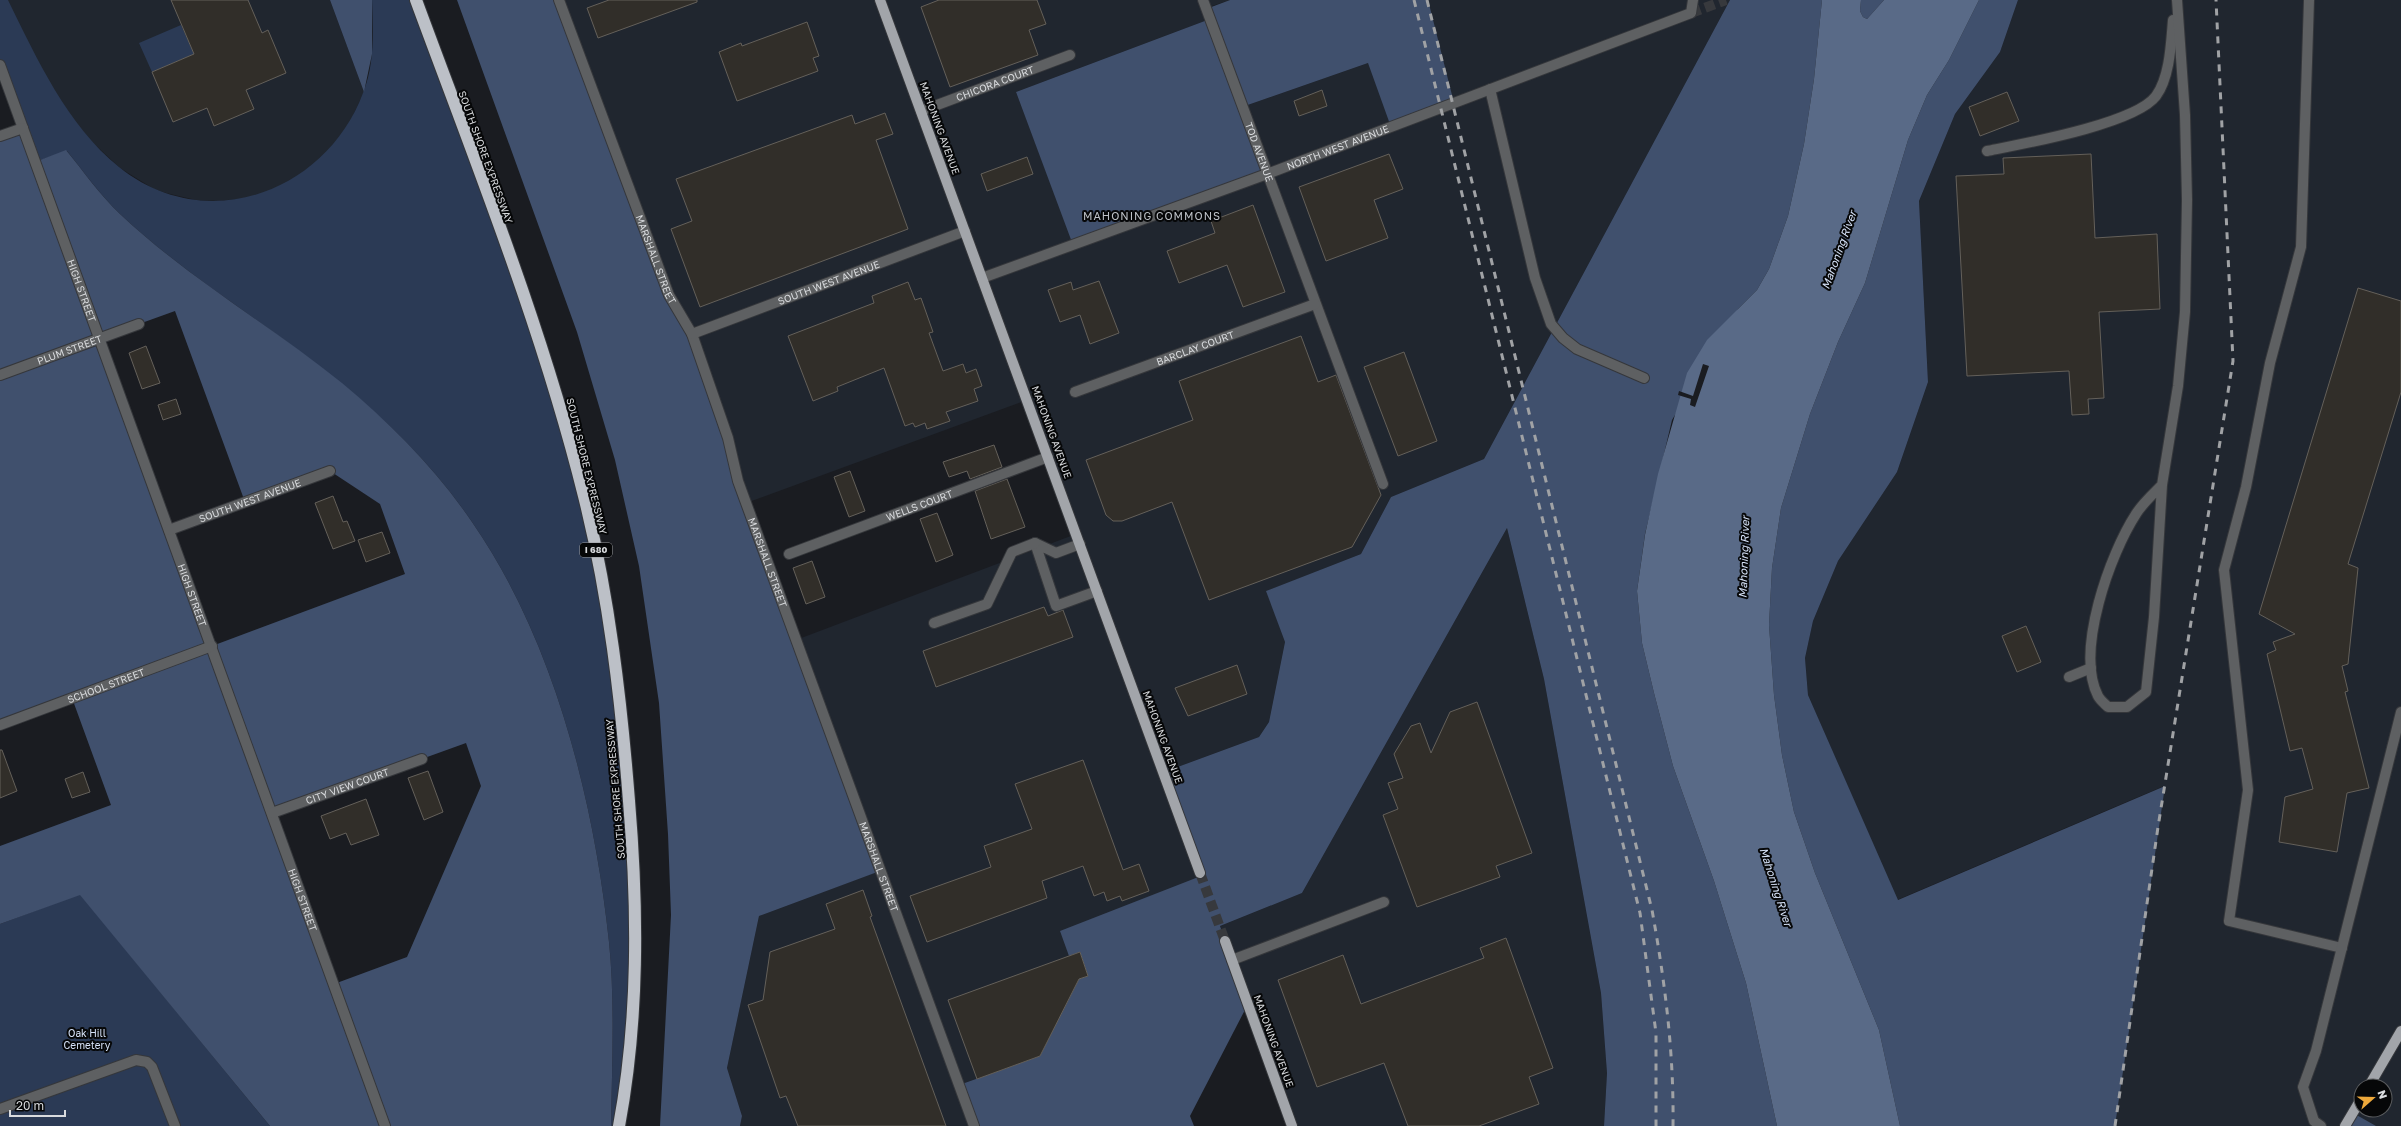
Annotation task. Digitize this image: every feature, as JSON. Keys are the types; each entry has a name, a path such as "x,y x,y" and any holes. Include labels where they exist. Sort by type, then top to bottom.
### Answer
{"highway":[{"name":"SOUTH SHORE EXPRESSWAY","path":"416,0 506,244 562,413 585,498 600,570 625,743 636,901 636,959 631,1036 619,1126"}],"main road":[{"name":"MAHONING AVENUE","path":"880,0 1200,873"},
{"name":"MAHONING AVENUE","path":"1225,941 1292,1126"},
{"path":"2374,1078 2401,1031"},
{"path":"2345,1126 2353,1112"}],"street":[{"name":"MARSHALL STREET","path":"560,0 669,295 692,334 728,438 738,482 974,1126"},
{"name":"TOD AVENUE","path":"1203,0 1383,484"},
{"name":"NORTH WEST AVENUE","path":"982,278 1267,174 1691,13 1693,0"},
{"path":"1987,151 2073,133 2134,112 2156,97 2168,67 2176,0"},
{"path":"2162,485 2136,514 2115,555 2090,638 2091,668 2098,697 2108,707 2127,707 2146,692 2154,617 2162,485 2178,386 2185,312 2187,200 2185,115 2176,0"},
{"path":"2309,0 2302,247 2270,363 2246,487 2224,570 2248,790 2229,921 2342,948"},
{"name":"CHICORA COURT","path":"921,111 1070,55"},
{"name":"HIGH STREET","path":"0,65 385,1126"},
{"path":"1490,89 1535,278 1551,324 1563,338 1577,349 1644,378"},
{"path":"0,136 23,128"},
{"name":"SOUTH WEST AVENUE","path":"692,334 965,231"},
{"name":"BARCLAY COURT","path":"1075,392 1315,304"},
{"name":"PLUM STREET","path":"0,375 139,324"},
{"name":"WELLS COURT","path":"789,554 1048,457"},
{"name":"SOUTH WEST AVENUE","path":"169,530 330,471"},
{"path":"1035,542 1056,553 1080,544"},
{"path":"1035,542 1056,606 1097,591"},
{"path":"934,623 987,604 1012,552 1035,542"},
{"name":"SCHOOL STREET","path":"0,725 212,646"},
{"path":"2069,677 2091,668"},
{"path":"2321,1126 2314,1121 2303,1087 2316,1051 2401,712"},
{"name":"CITY VIEW COURT","path":"272,813 422,759"},
{"path":"1232,960 1384,902"},
{"path":"0,1109 136,1060 147,1062 152,1067 175,1126"}],"shaded area":[{"path":"0,0 330,0 364,92 350,122 336,143 319,161 294,179 269,192 247,198 219,201 196,200 166,193 154,189 120,168 91,141 66,150"},
{"path":"330,0 372,0 372,54 364,92"},
{"path":"457,0 559,0 669,295 692,334 738,481 880,871 759,916 727,1068 742,1116 740,1126 660,1126 671,915 668,834 659,703 639,566 615,460 577,332"},
{"path":"559,0 1230,0 1206,8 1210,19 1016,92 1074,245 1242,107 1368,63 1427,0 1730,0 1484,459 1391,497 1361,554 1267,591 1285,642 1269,722 1259,737 1164,772 1201,876 1069,956 1080,952 1088,976 1040,1056 959,1085 974,1126 740,1126 742,1116 727,1068 759,916 879,871 796,640 1076,534 1027,400 746,503"},
{"path":"1230,0 1428,0 1454,103 1391,127 1368,63 1242,107 1267,174 1073,245 1016,92 1210,19 1206,9"},
{"path":"1730,0 1822,0 1814,79 1804,144 1788,216 1769,269 1757,290 1738,309 1672,420 1645,534 1637,591 1642,643 1673,766 1714,881 1746,983 1777,1126 1604,1126 1607,1073 1601,993 1544,679 1507,528 1302,893 1220,926 1248,1004 1190,1116 1194,1126 974,1126 959,1085 1040,1056 1079,979 1088,976 1080,952 1069,956 1060,931 1201,876 1164,772 1259,737 1269,722 1285,642 1266,591 1361,554 1391,497 1484,459"},
{"path":"1861,0 1884,0 1867,19 1863,17 1860,11"},
{"path":"1979,0 2018,0 2000,52 1955,114 1919,201 1928,382 1897,472 1838,561 1813,621 1805,658 1808,695 1898,900 2165,786 2115,1126 1900,1126 1879,1030 1815,873 1794,812 1782,755 1774,695 1769,625 1772,568 1781,508 1810,414 1838,342 1865,283 1908,140 1927,95 1949,60"},
{"path":"2018,0 2401,0 2401,1126 2115,1126 2164,786 1897,900 1808,695 1805,658 1813,621 1838,561 1897,472 1928,382 1919,201 1955,114 2000,52"},
{"path":"23,128 35,162 66,150 106,199 120,214 146,237 201,280 342,383 395,431 428,466 458,502 501,568 526,617 547,669 566,723 581,778 593,833 602,888 611,964 613,1034 611,1126 270,1126 80,895 0,924 0,846 111,805 72,698 0,725 0,136","holes":["175,311 245,502 330,471 380,504 405,574 212,646 100,338","466,743 481,786 407,957 334,984 272,813"]},
{"path":"1507,528 1544,679 1601,993 1607,1073 1604,1126 1292,1126 1220,926 1302,893"},
{"path":"2353,1113 2353,1118 2362,1118 2376,1126 2345,1126"}],"green space":[{"path":"0,0 8,0 42,68 69,111 100,150 119,167 153,188 189,199 225,200 260,193 292,178 322,156 345,127 363,93 367,82 370,70 372,47 372,0 416,0 523,293 600,570 636,901 619,1126 611,1126 613,1034 611,964 602,888 593,833 581,778 566,723 547,669 526,617 501,568 458,502 428,466 395,431 360,399 315,362 201,280 146,237 120,214 106,199 67,151 35,162 0,65"},
{"path":"181,25 194,54 152,72 139,43"},
{"name":"Oak Hill Cemetery","path":"80,894 270,1126 0,1126 0,924"}],"water":[{"name":"Mahoning River","path":"1822,0 1861,0 1860,11 1863,17 1867,19 1884,0 1979,0 1949,60 1927,95 1908,140 1865,283 1838,342 1810,414 1781,508 1772,568 1769,625 1774,695 1782,755 1794,812 1815,873 1879,1030 1900,1126 1777,1126 1746,983 1714,881 1673,766 1642,643 1637,591 1645,535 1658,474 1687,373 1707,340 1757,290 1769,269 1788,216 1804,144 1814,79"}],"pier":[{"path":"1703,364 1709,366 1695,407 1690,405 1691,399 1678,395 1679,391 1693,396"}],"building":[{"path":"171,0 248,0 262,33 268,30 286,73 246,90 254,109 214,126 207,108 173,122 152,72 194,54"},
{"path":"609,0 697,0 697,2 598,38 587,8"},
{"path":"939,0 1037,0 1046,24 1029,30 1038,55 950,87 921,7"},
{"path":"807,22 819,56 813,58 818,71 737,101 719,52 741,43 742,46"},
{"path":"1322,90 1327,106 1299,116 1294,101"},
{"path":"2007,92 2019,121 1980,136 1969,107"},
{"path":"885,113 893,134 876,140 908,229 700,307 671,229 692,221 676,179 852,115 855,124"},
{"path":"1389,154 1403,189 1374,200 1388,238 1326,261 1299,187"},
{"path":"2091,154 2095,238 2157,234 2160,309 2099,312 2104,398 2088,399 2089,414 2072,415 2069,371 1967,376 1956,176 2004,174 2003,158"},
{"path":"1027,157 1033,174 987,191 981,174"},
{"path":"1253,205 1285,292 1243,307 1227,265 1179,283 1167,251 1215,233 1211,221"},
{"path":"1099,281 1119,333 1090,344 1080,315 1060,322 1048,290 1071,282 1073,290"},
{"path":"908,282 915,300 921,298 933,332 929,333 943,371 963,364 966,373 976,369 982,386 974,389 978,401 946,412 950,421 927,429 925,423 915,427 913,423 905,426 884,368 837,387 838,391 813,401 788,336 874,303 872,296"},
{"path":"2358,288 2401,301 2401,392 2348,564 2358,568 2348,664 2342,666 2348,691 2345,692 2369,788 2347,793 2337,852 2279,842 2285,797 2313,789 2302,748 2290,751 2267,654 2276,650 2273,642 2295,634 2259,614"},
{"path":"1301,336 1318,382 1336,375 1381,495 1352,547 1209,600 1172,502 1122,521 1113,521 1106,515 1086,460 1193,420 1179,381"},
{"path":"146,346 160,383 142,389 129,353"},
{"path":"1404,352 1437,441 1398,456 1364,367"},
{"path":"176,399 181,414 163,420 158,405"},
{"path":"994,445 1002,467 970,479 967,471 949,477 943,462"},
{"path":"850,471 865,511 849,517 834,477"},
{"path":"1007,479 1025,527 991,539 975,491"},
{"path":"333,496 343,522 347,521 355,541 333,549 315,503"},
{"path":"937,513 953,555 936,562 920,519"},
{"path":"382,532 390,553 366,562 358,540"},
{"path":"812,561 825,597 806,604 793,568"},
{"path":"1044,607 1048,616 1063,610 1073,637 936,687 923,651"},
{"path":"2026,626 2041,662 2017,672 2002,636"},
{"path":"1237,665 1247,694 1188,716 1175,688"},
{"path":"1477,702 1532,853 1496,866 1500,877 1417,907 1383,815 1398,809 1388,783 1403,778 1394,754 1411,726 1420,723 1431,753 1450,712"},
{"path":"0,750 2,750 17,791 0,798"},
{"path":"1083,760 1123,870 1139,864 1149,891 1122,901 1120,896 1107,901 1104,892 1094,896 1083,866 1042,881 1047,898 927,942 910,896 991,867 984,846 1032,829 1015,784"},
{"path":"428,771 443,812 424,820 408,778"},
{"path":"83,772 90,792 72,798 65,779"},
{"path":"366,799 379,835 351,845 346,833 330,839 321,816"},
{"path":"863,890 872,916 870,917 946,1126 798,1126 786,1096 780,1098 748,1005 763,1000 770,952 835,929 826,904"},
{"path":"1506,938 1553,1068 1529,1077 1539,1104 1479,1126 1408,1126 1384,1063 1317,1087 1278,980 1343,955 1361,1004 1484,958 1480,948"},
{"path":"1080,952 1088,976 1079,979 1040,1056 977,1079 948,1000"}],"tunnel":[{"path":"1691,13 1726,0"},
{"path":"1200,873 1225,941"}],"railway":[{"path":"1414,0 1640,913 1656,1033 1656,1126"},
{"path":"1427,0 1652,910 1668,1018 1672,1072 1673,1126"},
{"path":"2115,1126 2158,827 2233,361 2216,0"}],"district":[{"name":"MAHONING COMMONS","path":"1152,216"}]}
